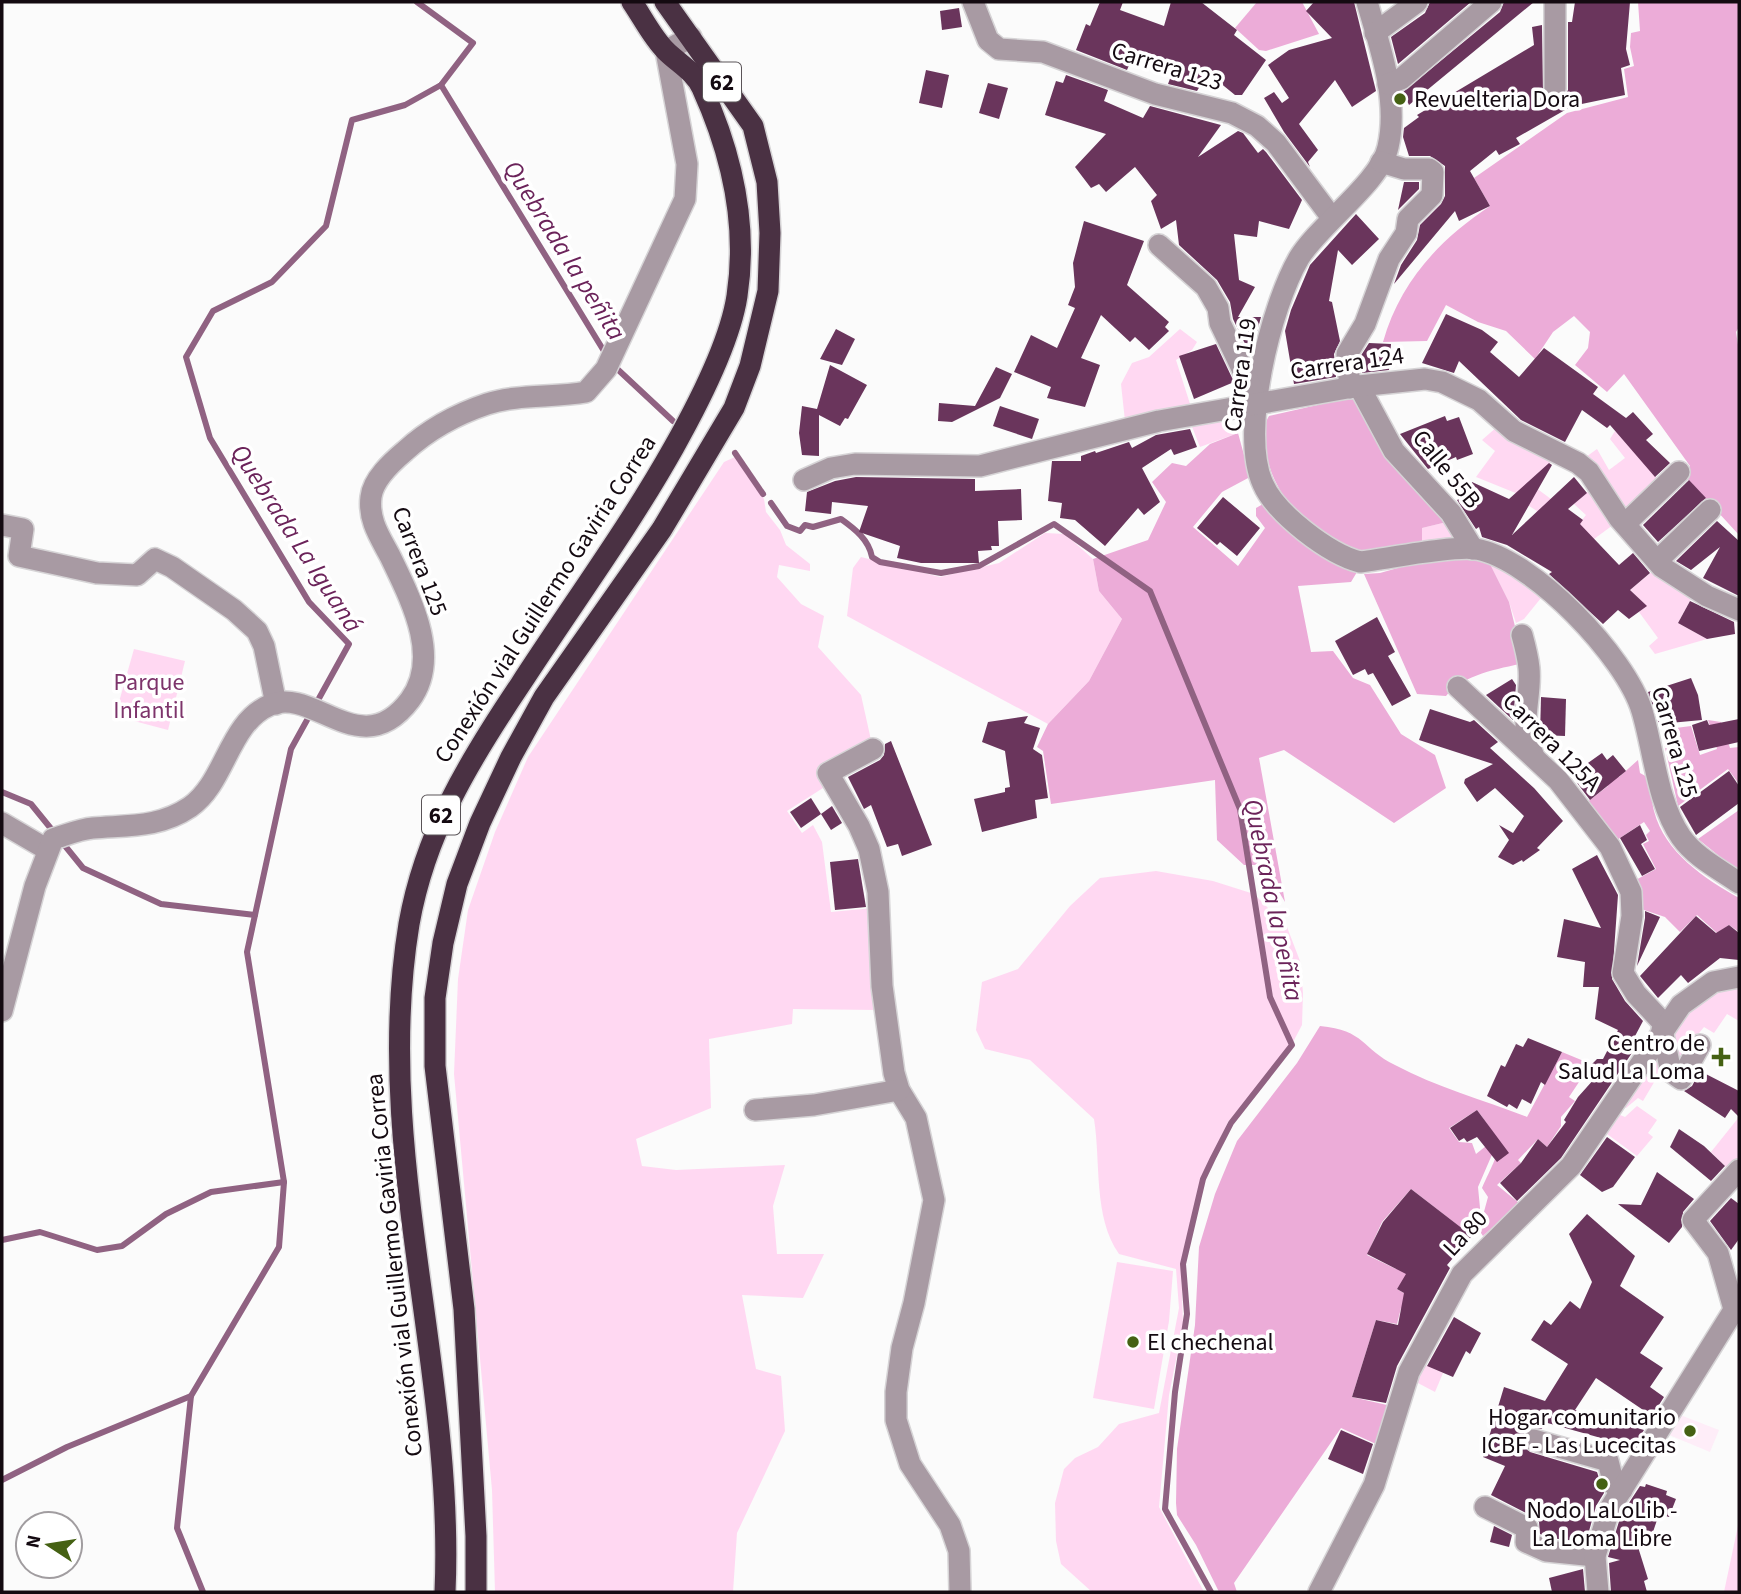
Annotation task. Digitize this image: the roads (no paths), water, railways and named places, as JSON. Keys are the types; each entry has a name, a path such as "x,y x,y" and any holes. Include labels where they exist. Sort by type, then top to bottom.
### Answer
{"highway":[{"name":"Conexión vial Guillermo Gaviria Correa","path":"445,1592 443,1474 400,1116 401,979 418,878 441,816 474,754 657,477 694,411 737,300 741,231 732,167 699,81 666,51 632,2"},
{"name":"62","path":"476,1592 476,1536 464,1309 435,1066 439,970 457,884 480,823 511,757 544,697 662,529 734,408 764,317 769,220 767,181 753,126 665,2"}],"street":[{"name":"Carrera 123","path":"973,2 988,40 999,50 1043,52 1155,94 1232,113 1257,126 1276,143 1332,218"},
{"name":"Carrera 119","path":"1367,2 1388,84 1391,125 1388,150 1381,162 1300,256 1282,294 1267,344 1258,402 1255,435 1262,484 1278,505 1335,552 1360,562 1473,549 1499,558"},
{"path":"1375,33 1417,2"},
{"path":"1388,84 1401,79 1491,2"},
{"path":"1555,2 1555,89"},
{"path":"666,51 691,37"},
{"name":"Carrera 125","path":"276,704 301,704 350,725 388,718 410,700 422,679 425,650 405,593 372,520 371,495 378,480 416,441 441,425 501,400 586,392 606,369 685,199 687,164 666,51"},
{"path":"1354,387 1347,354 1365,324 1389,259 1406,233 1408,219 1432,195 1433,172 1430,169 1404,169 1381,162"},
{"path":"1159,245 1206,286 1218,308 1220,323 1258,402"},
{"name":"Carrera 124","path":"804,480 824,464 878,462 980,466 1160,421 1258,402 1425,379 1442,382 1479,400 1514,431 1559,452 1589,472 1625,524 1657,561 1707,596 1739,610"},
{"name":"Calle 55B","path":"1354,387 1394,451 1451,513 1473,549"},
{"path":"1625,524 1679,472"},
{"path":"1657,561 1710,510"},
{"path":"2,526 23,529 19,556 84,570 137,575 155,559 173,567 234,610 257,631 264,646 276,704 249,719 212,782 189,807 156,823 91,828 52,839 2,1011"},
{"name":"Carrera 125","path":"1499,558 1544,588 1590,629 1621,665 1642,710 1670,819 1698,855 1739,883"},
{"path":"1522,635 1530,669 1524,710 1526,733 1533,754"},
{"name":"Carrera 125A","path":"1458,687 1509,738 1533,754 1598,828 1632,892 1633,904 1623,974 1664,1028"},
{"path":"873,748 828,772 859,826 876,883 882,986 899,1090 916,1118 923,1140 934,1200 914,1303 902,1348 896,1392 896,1420 910,1464 950,1525 959,1551 960,1592"},
{"path":"2,824 48,850"},
{"name":"La 80","path":"1319,1592 1374,1485 1402,1389 1451,1290 1483,1249 1571,1166 1625,1091 1681,1005 1700,988 1739,976"},
{"path":"1664,1028 1671,1072 1681,1079 1700,1045"},
{"path":"755,1110 814,1105 899,1090"},
{"path":"1598,1592 1595,1556 1602,1529 1622,1490 1737,1306 1718,1253 1693,1220 1739,1170"},
{"path":"1534,1440 1608,1461 1614,1485 1622,1490"},
{"path":"1485,1507 1527,1528 1526,1542 1546,1551 1595,1556"}],"waterway":[{"name":"Quebrada La Iguaná","path":"2,1480 67,1447 191,1396 279,1247 284,1182 247,952 291,749 349,644 309,602 210,438 186,357 213,311 272,282 326,226 352,120 405,105 441,85 473,43 417,2"},
{"name":"Quebrada la peñita","path":"441,85 607,356"},
{"name":"Quebrada la peñita","path":"613,365 673,421"},
{"name":"Quebrada la peñita","path":"735,453 763,494"},
{"name":"Quebrada la peñita","path":"771,503 787,526 800,531 805,525 813,527 841,519 861,535 872,557 880,562 941,573 979,566 1054,524 1150,591 1240,809 1270,997 1292,1045 1231,1123 1213,1158 1203,1179 1183,1264 1187,1314 1175,1392 1165,1509 1211,1592"},
{"path":"2,792 31,804 83,868 161,904 255,915"},
{"path":"2,1240 40,1232 97,1250 122,1246 166,1214 211,1192 284,1182"},
{"path":"191,1396 177,1528 203,1592"}],"place":[{"name":"Revuelteria Dora","path":"1400,99"},
{"name":"Centro de Salud La Loma","path":"1721,1057"},
{"name":"El chechenal","path":"1133,1342"},
{"name":"Hogar comunitario ICBF - Las Lucecitas","path":"1690,1431"},
{"name":"Nodo LaLoLib - La Loma Libre","path":"1602,1484"}],"park label":[{"name":"Parque Infantil","path":"149,696"}]}
